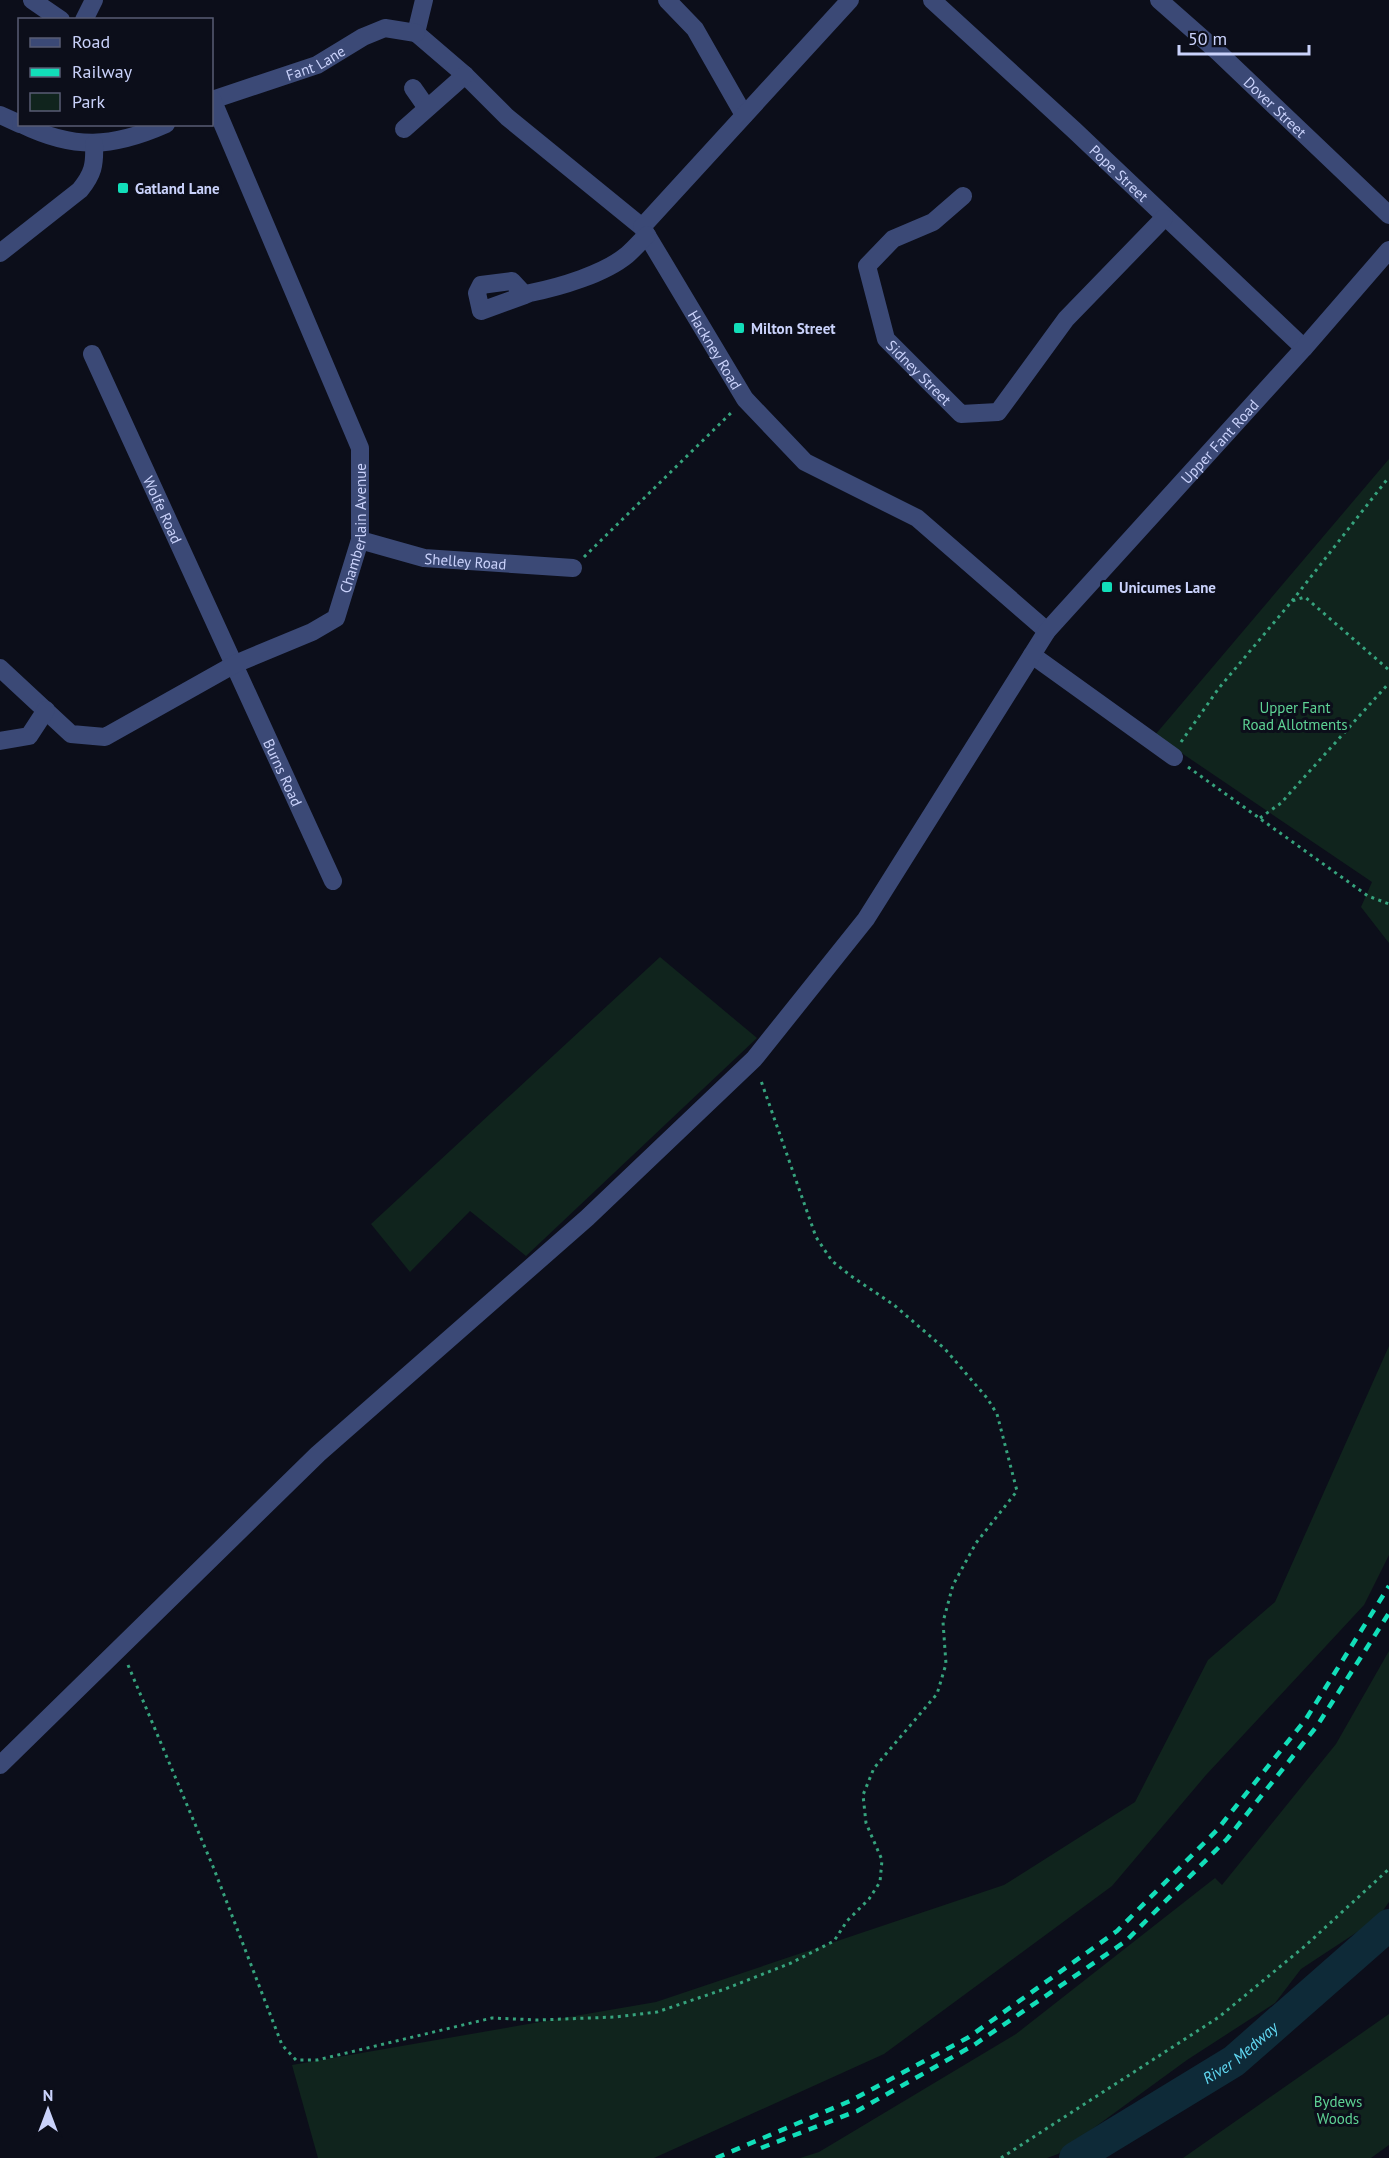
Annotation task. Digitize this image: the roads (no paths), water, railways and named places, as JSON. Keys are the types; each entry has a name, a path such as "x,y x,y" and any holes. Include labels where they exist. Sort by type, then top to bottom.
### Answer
{"street":[{"path":"32,0 58,18"},
{"path":"85,18 94,0"},
{"path":"416,33 424,0"},
{"path":"667,0 695,29 744,115"},
{"path":"525,295 608,267 627,255 644,231 744,115 850,0"},
{"name":"Pope Street","path":"932,0 1074,130 1164,218 1304,348"},
{"name":"Dover Street","path":"1159,0 1218,52 1389,215"},
{"name":"Fant Lane","path":"213,100 317,65 363,37 385,28 416,33"},
{"name":"Hackney Road","path":"416,33 465,75 507,117 644,231 745,399 806,462 917,518 1047,631"},
{"path":"404,129 465,75"},
{"path":"413,88 427,108"},
{"name":"Chamberlain Avenue","path":"0,668 71,734 105,737 235,664 312,632 336,618 360,540 360,448 213,102"},
{"path":"0,114 18,123"},
{"path":"25,126 60,140 94,144 129,139 161,126"},
{"path":"0,253 80,190 90,178 94,161 94,144"},
{"name":"Sidney Street","path":"963,196 933,222 893,239 867,266 886,339 961,414 998,412 1066,319 1164,218"},
{"name":"Upper Fant Road","path":"0,1765 318,1454 587,1218 754,1059 866,919 1047,631 1304,348 1389,250"},
{"name":"Wolfe Road","path":"92,354 235,664"},
{"name":"Shelley Road","path":"360,540 424,558 573,568"},
{"path":"1032,655 1174,757"},
{"name":"Burns Road","path":"235,664 333,881"},
{"path":"0,741 29,736 46,710"}],"waterway":[{"name":"River Medway","path":"1075,2158 1234,2061 1389,1925"}],"railway":[{"path":"716,2158 850,2101 969,2037 1117,1931 1217,1830 1306,1719 1389,1586"},
{"path":"761,2148 857,2111 974,2045 1126,1941 1227,1839 1317,1726 1389,1613"}],"place":[{"name":"Gatland Lane","path":"123,188"},
{"name":"Milton Street","path":"739,328"},
{"name":"Unicumes Lane","path":"1107,587"}],"park label":[{"name":"Upper Fant Road Allotments","path":"1295,716"},
{"name":"Bydews Woods","path":"1338,2110"}]}
